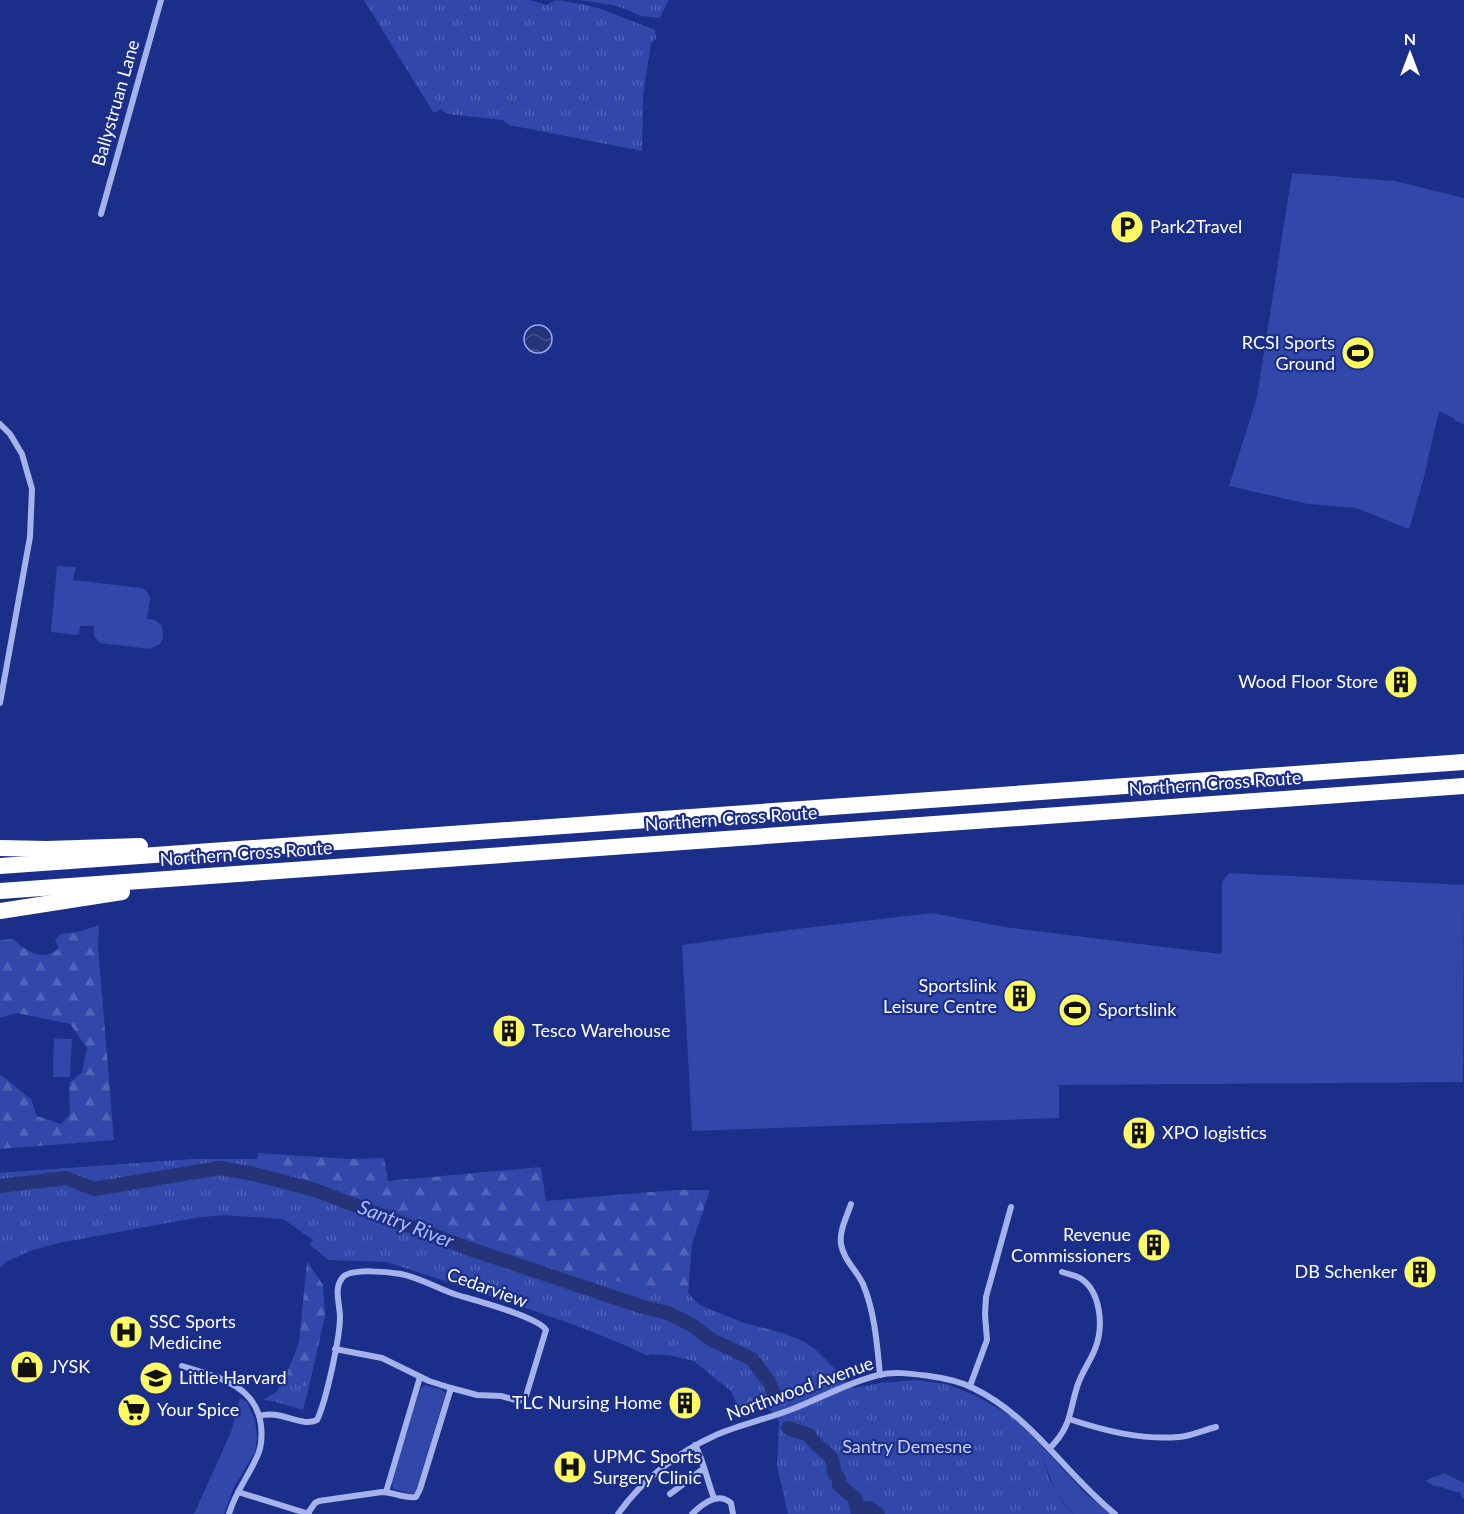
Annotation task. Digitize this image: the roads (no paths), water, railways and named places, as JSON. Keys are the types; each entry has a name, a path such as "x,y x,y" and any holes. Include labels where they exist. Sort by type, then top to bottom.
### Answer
{"highway":[{"name":"Northern Cross Route","path":"0,866 1464,762"},
{"name":"Northern Cross Route","path":"0,891 1464,786"},
{"path":"0,848 47,849 343,841"},
{"path":"0,911 248,874"}],"street":[{"name":"Ballystruan Lane","path":"101,214 161,0"},
{"path":"0,424 10,434 22,454 32,489 30,537 0,703"},
{"path":"851,1204 840,1242 869,1302 880,1375"},
{"path":"970,1386 987,1340 985,1308 1011,1207"},
{"name":"Cedarview","path":"259,1416 270,1413 308,1423 317,1420 335,1350 340,1315 338,1288 344,1277 358,1272 393,1273 412,1277 451,1293 516,1314 545,1327 545,1337 525,1398 519,1401 501,1396 482,1396 451,1388 420,1377 382,1358 335,1350"},
{"path":"1050,1448 1066,1429 1077,1385 1096,1349 1099,1317 1097,1302 1088,1285 1078,1276 1062,1272"},
{"path":"182,1366 236,1385 252,1401 259,1416 262,1433 261,1447 229,1514"},
{"name":"Northwood Avenue","path":"618,1514 655,1474 695,1445 729,1430 792,1409 846,1385 880,1375 918,1375 944,1378 970,1386 1006,1407 1028,1425 1090,1492 1115,1514"},
{"path":"386,1492 420,1377"},
{"path":"238,1492 308,1514 319,1501 386,1492 409,1498 418,1496 451,1388"},
{"path":"1069,1419 1126,1435 1181,1437 1216,1427"},
{"path":"695,1445 703,1460 703,1469 714,1498"},
{"path":"670,1494 703,1469"},
{"path":"692,1514 714,1498 727,1499 731,1503 733,1514"}],"water":[{"path":"538,325 548,329 552,339 548,349 538,353 528,349 524,339 528,329"}],"waterway":[{"name":"Santry River","path":"0,1186 66,1178 94,1189 219,1168 254,1174 315,1190 470,1249 643,1307 668,1313 692,1325 710,1339 752,1359 769,1382 776,1398"},
{"name":"Santry River","path":"788,1428 809,1435 829,1455 834,1473 839,1479 839,1485 855,1498 857,1510 869,1508 878,1514"}],"place":[{"name":"Park2Travel","path":"1127,227"},
{"name":"RCSI Sports Ground","path":"1358,353"},
{"name":"Wood Floor Store","path":"1401,682"},
{"name":"Sportslink Leisure Centre","path":"1020,996"},
{"name":"Sportslink","path":"1075,1010"},
{"name":"Tesco Warehouse","path":"509,1031"},
{"name":"XPO logistics","path":"1139,1133"},
{"name":"Revenue Commissioners","path":"1154,1245"},
{"name":"DB Schenker","path":"1420,1272"},
{"name":"SSC Sports Medicine","path":"126,1332"},
{"name":"JYSK","path":"27,1367"},
{"name":"Little Harvard","path":"156,1378"},
{"name":"TLC Nursing Home","path":"685,1403"},
{"name":"Your Spice","path":"134,1410"},
{"name":"UPMC Sports Surgery Clinic","path":"570,1467"}],"park label":[{"name":"Santry Demesne","path":"907,1447"}]}
